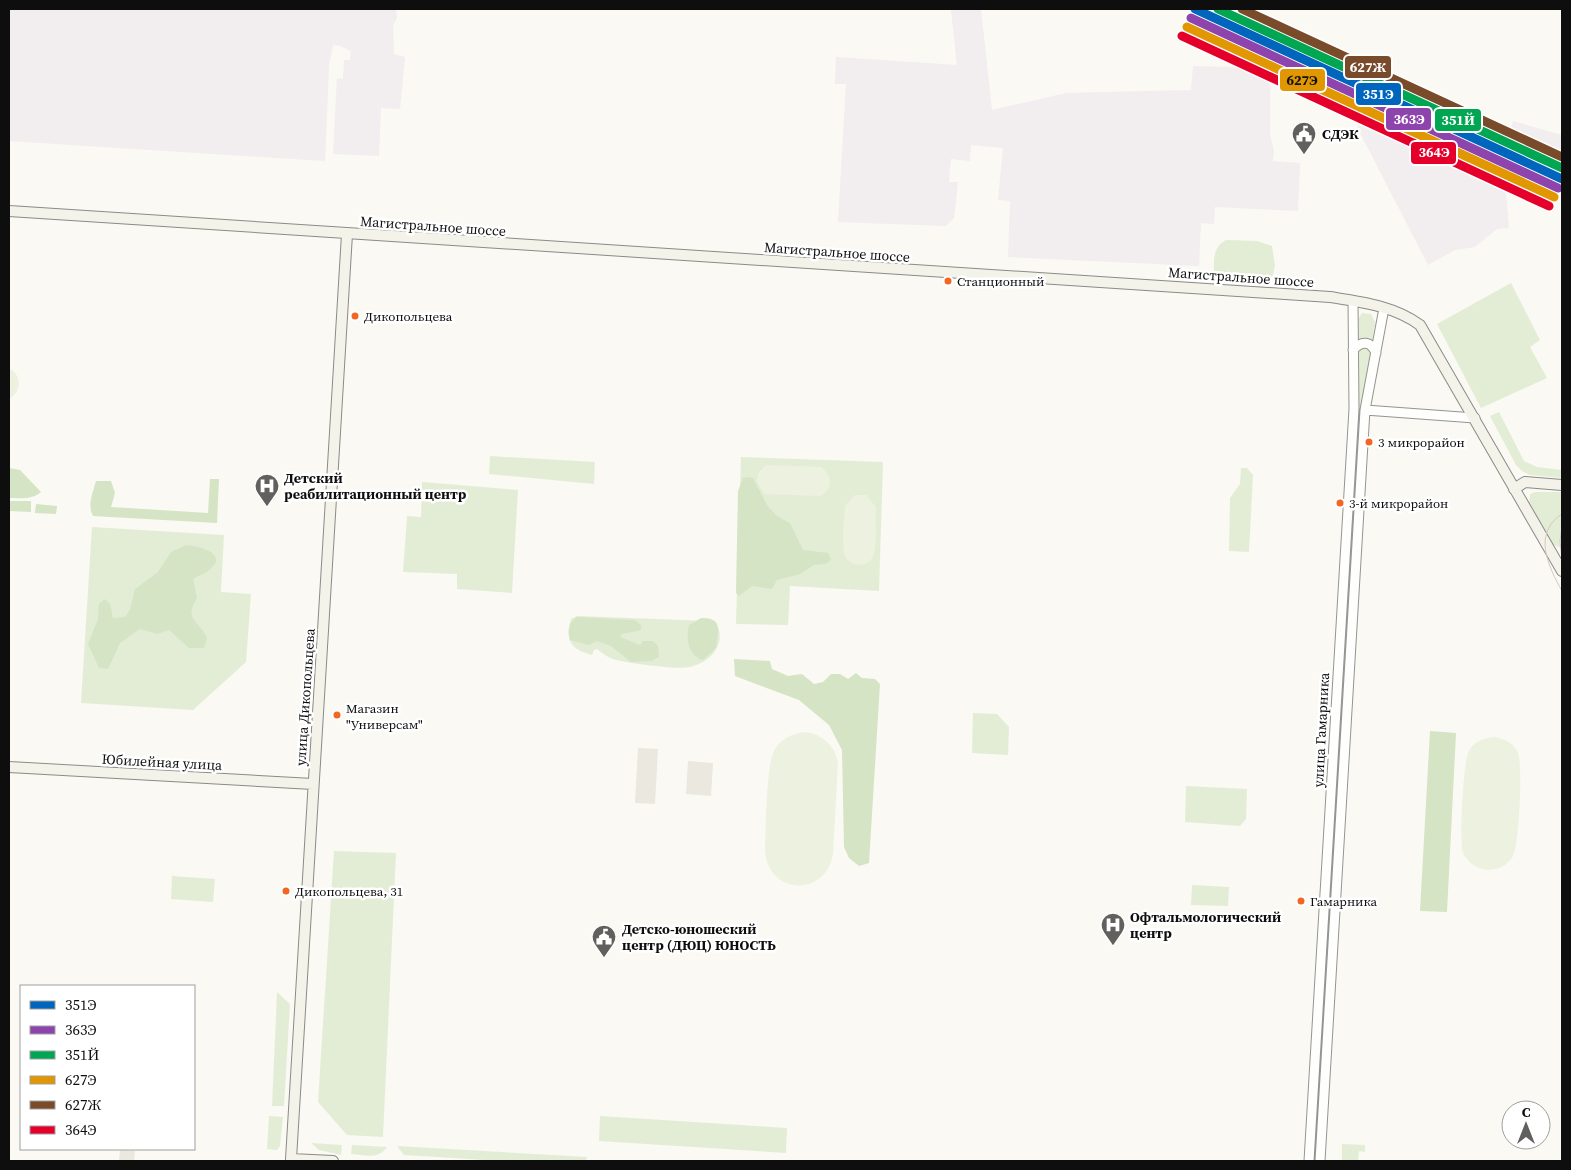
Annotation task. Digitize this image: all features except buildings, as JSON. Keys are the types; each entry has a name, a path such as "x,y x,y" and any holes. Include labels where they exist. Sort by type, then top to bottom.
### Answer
{"main road":[{"name":"Магистральное шоссе","path":"9,211 1321,296 1384,308 1405,314 1420,325 1514,489 1559,558 1562,571"},
{"name":"улица Дикопольцева","path":"291,1160 347,234"},
{"path":"1514,489 1525,482 1562,485"},
{"name":"Юбилейная улица","path":"9,767 313,784"},
{"path":"291,1160 333,1161"}],"street":[{"name":"улица Гамарника","path":"1309,1161 1354,419 1353,301"},
{"name":"улица Гамарника","path":"1320,1161 1366,410 1384,308"},
{"path":"1353,350 1362,343 1368,343 1373,346 1376,352"},
{"path":"1366,410 1475,418"}],"shaded area":[{"path":"9,9 396,9 397,18 393,25 394,54 405,57 400,109 381,108 379,156 333,154 337,78 343,79 344,60 350,60 351,51 333,45 329,65 325,161 9,141"},
{"path":"981,9 992,110 1066,93 1191,90 1193,66 1270,68 1270,134 1274,151 1273,161 1300,163 1298,211 1215,207 1214,224 1201,223 1199,266 1008,257 1010,201 998,200 1003,148 971,145 970,161 951,159 949,182 958,182 954,218 946,226 838,222 846,84 835,84 836,57 957,65 951,10"},
{"path":"1513,121 1562,135 1562,164 1506,147"},
{"path":"1380,122 1443,145 1451,155 1452,161 1481,159 1504,169 1509,228 1497,229 1475,247 1455,250 1428,265 1357,127 1366,123"},
{"path":"638,748 658,749 655,804 635,803"},
{"path":"688,761 713,763 711,796 686,794"},
{"path":"120,1150 135,1151 134,1161 119,1161"}],"green space":[{"path":"1226,240 1257,241 1272,246 1275,265 1271,285 1215,282 1215,253 1217,248"},
{"path":"1511,283 1540,340 1530,347 1547,378 1481,408 1437,324"},
{"path":"1362,313 1371,314 1375,322 1362,410 1346,657 1343,656 1357,321"},
{"path":"9,368 16,375 19,383 16,392 9,399"},
{"path":"1499,412 1524,461 1537,467 1562,470 1562,478 1530,475 1516,465 1490,416"},
{"path":"490,456 595,462 594,484 489,474"},
{"path":"741,457 883,462 879,591 790,586 788,625 736,624"},
{"path":"766,465 821,467 828,474 829,486 820,496 765,494 757,482 759,472"},
{"path":"9,468 20,470 41,492 30,497 9,498"},
{"path":"1241,468 1247,468 1253,475 1249,552 1229,551 1230,498 1240,484"},
{"path":"743,478 753,478 767,505 777,516 790,523 803,550 828,553 831,560 826,564 814,565 800,574 777,580 772,589 752,586 739,596 736,593 738,491"},
{"path":"210,479 219,479 217,523 93,516 91,512 91,498 96,481 111,481 115,493 111,507 208,513"},
{"path":"422,482 518,490 512,593 457,589 457,574 403,572 407,516 421,517"},
{"path":"1535,492 1562,492 1562,548 1553,545 1529,503 1530,494"},
{"path":"855,495 866,495 876,507 874,553 872,558 864,564 854,564 849,561 843,547 845,506"},
{"path":"9,501 31,501 31,512 9,511"},
{"path":"36,504 57,506 56,514 35,513"},
{"path":"92,527 224,535 221,592 251,594 246,662 193,710 81,703"},
{"path":"186,545 211,552 216,560 208,571 193,579 197,598 193,605 192,616 207,638 204,648 189,648 169,630 157,634 140,629 120,643 108,669 99,668 88,644 98,619 99,604 105,599 110,604 113,618 125,617 130,610 135,589 158,572 171,552"},
{"path":"577,616 709,621 716,623 720,638 714,652 703,662 696,665 673,668 639,664 613,659 597,649 594,650 592,655 574,647 569,638 569,626 571,619"},
{"path":"577,617 635,620 641,625 641,630 622,634 620,637 640,645 643,641 653,641 658,646 659,657 651,661 631,662 611,646 597,641 589,645 570,640 569,627"},
{"path":"701,618 713,620 718,627 716,648 703,660 698,658 691,650 688,640 689,625"},
{"path":"734,659 770,661 772,669 788,676 802,674 814,684 823,682 831,674 840,674 848,679 856,673 862,678 875,679 880,684 869,863 859,866 849,858 844,847 842,750 829,725 799,700 735,676"},
{"path":"1343,678 1346,679 1336,822 1333,821"},
{"path":"973,713 997,714 1009,727 1008,755 972,753"},
{"path":"1430,731 1456,733 1447,912 1420,911"},
{"path":"806,732 823,738 831,746 838,762 833,854 828,868 820,878 809,884 797,885 786,883 775,876 768,865 765,850 767,799 769,770 774,751 787,737"},
{"path":"1494,737 1509,742 1518,753 1520,805 1513,856 1502,866 1487,870 1473,864 1463,853 1461,834 1462,802 1469,751 1480,741"},
{"path":"1186,786 1247,789 1246,819 1240,826 1185,822"},
{"path":"1332,829 1338,830 1329,939 1326,938"},
{"path":"334,851 396,853 383,1137 347,1135 318,1102"},
{"path":"172,876 215,879 213,902 171,899"},
{"path":"1192,885 1229,887 1228,906 1191,905"},
{"path":"1326,965 1328,966 1317,1146 1315,1146"},
{"path":"277,992 290,1004 284,1106 272,1106"},
{"path":"269,1116 283,1117 280,1146 277,1150 267,1149"},
{"path":"600,1116 787,1128 786,1153 599,1141"},
{"path":"311,1143 342,1145 341,1155 319,1150"},
{"path":"1342,1144 1365,1145 1365,1152 1359,1151 1358,1161 1342,1161"},
{"path":"352,1145 387,1147 380,1154 366,1156 351,1154"},
{"path":"397,1146 587,1157 586,1161 501,1161 404,1155"}],"tram line":[{"path":"1562,514 1547,531 1545,540 1548,561 1562,591"},
{"path":"1562,527 1560,541 1562,559"}],"transit line":[{"name":"351Э","path":"1195,9 1562,179"},
{"name":"351Й","path":"1218,9 1562,168"},
{"name":"627Ж","path":"1242,9 1562,157"},
{"name":"363Э","path":"1191,18 1558,188"},
{"name":"627Э","path":"1187,27 1554,197"},
{"name":"364Э","path":"1182,36 1549,206"}],"place":[{"name":"СДЭК","path":"1304,155"},
{"name":"Станционный","path":"948,281"},
{"name":"Дикопольцева","path":"355,316"},
{"name":"3 микрорайон","path":"1369,442"},
{"name":"3-й микрорайон","path":"1340,503"},
{"name":"Детский реабилитационный центр","path":"267,507"},
{"name":"Магазин \"Универсам\"","path":"337,715"},
{"name":"Дикопольцева, 31","path":"286,891"},
{"name":"Гамарника","path":"1301,901"},
{"name":"Офтальмологический центр","path":"1113,946"},
{"name":"Детско-юношеский центр (ДЮЦ) ЮНОСТЬ","path":"604,958"}]}
